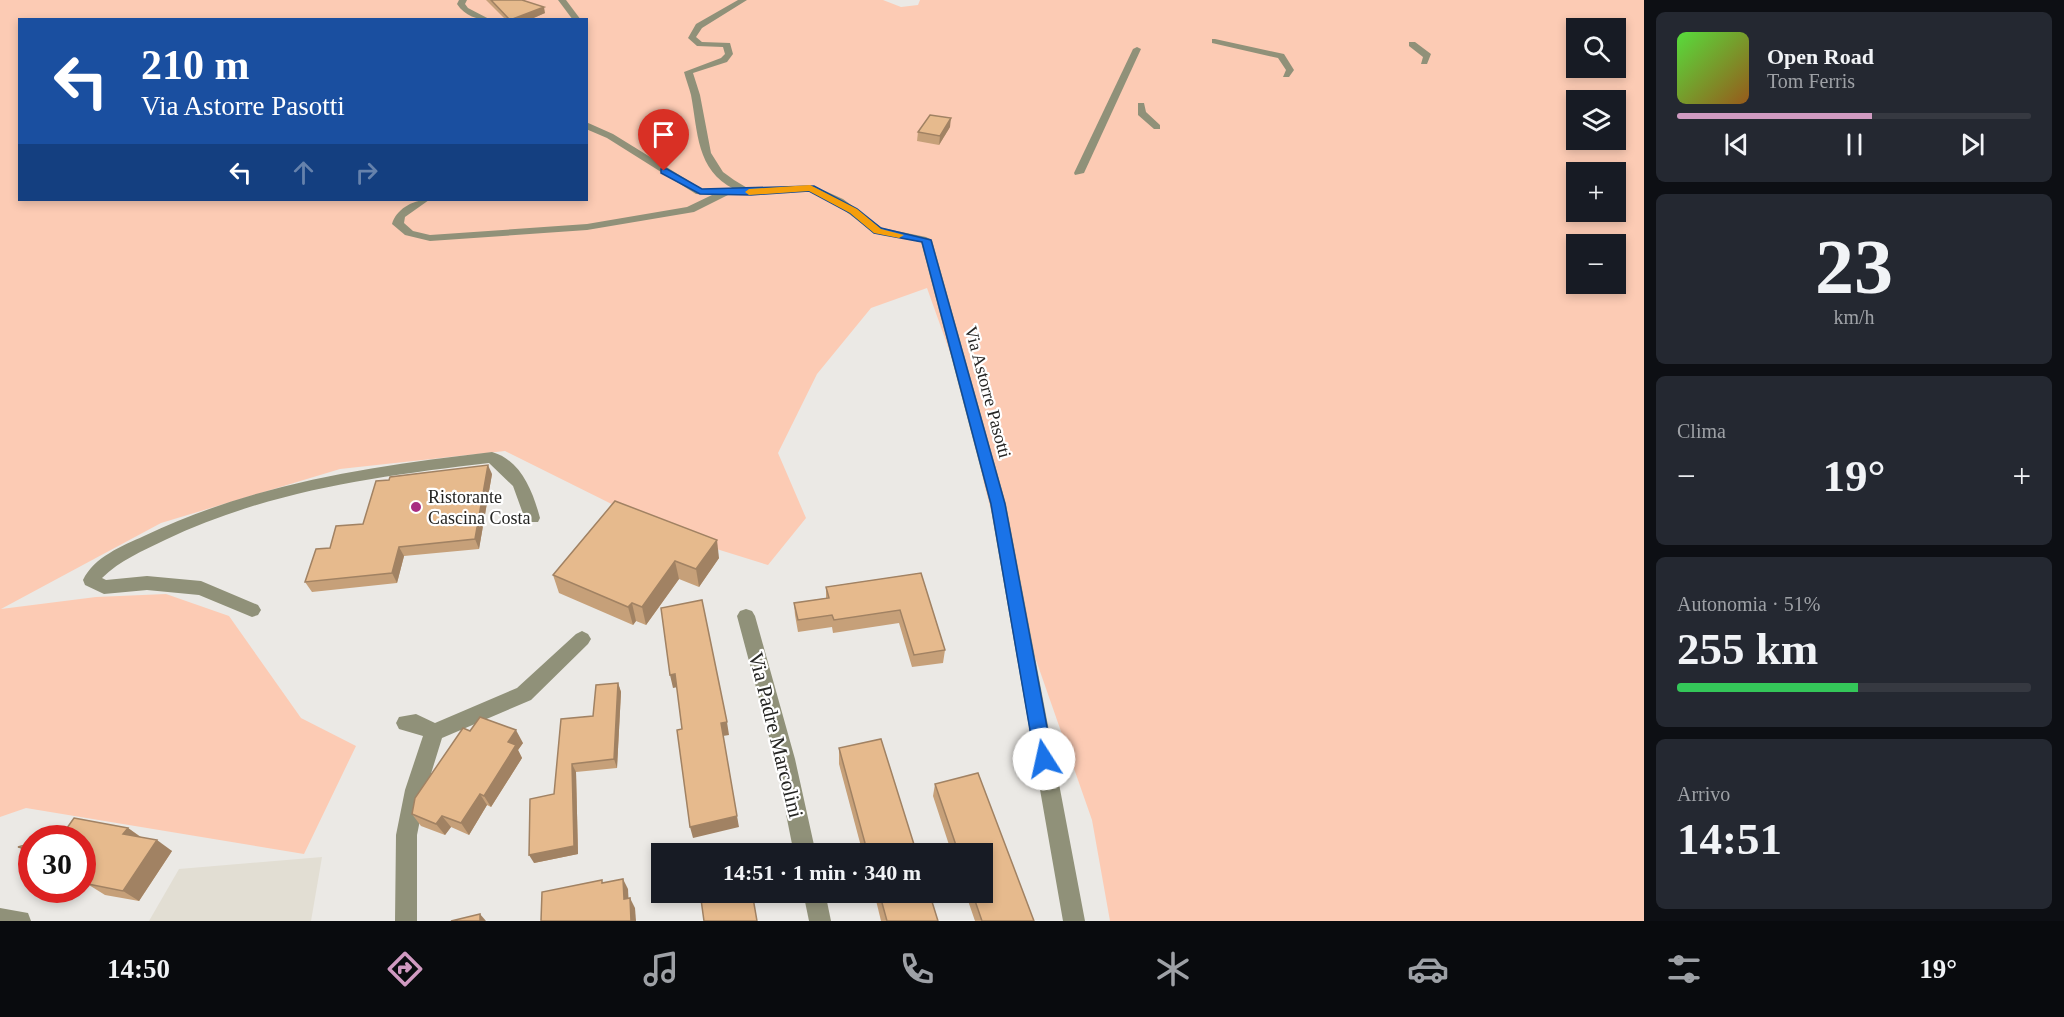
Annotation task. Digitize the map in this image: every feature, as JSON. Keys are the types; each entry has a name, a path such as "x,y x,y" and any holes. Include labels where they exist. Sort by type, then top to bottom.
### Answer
{"street":[{"path":"463,0 461,4 465,10 483,18"},
{"path":"562,0 576,18"},
{"path":"743,0 726,13 702,22 693,32 692,38 700,44 727,45 729,54 724,60 688,72 697,100 704,151 717,172 735,186 751,192"},
{"path":"1215,41 1281,56 1290,70 1286,75"},
{"path":"1412,44 1428,56 1424,62"},
{"path":"1079,172 1137,50"},
{"path":"1141,105 1141,114 1157,127"},
{"name":"Via Astorre Pasotti","path":"588,126 610,136 700,192 751,192 810,188 854,211 878,231 926,240 998,504 1074,921"},
{"path":"422,201 400,216 398,224 409,233 430,238 587,227 690,210 725,192"},
{"path":"252,610 201,588 147,583 104,588 91,580 101,566 172,528 228,506 322,480 389,469 492,457 512,471 526,497 532,518"},
{"name":"Via Padre Marcolini","path":"746,616 803,843"},
{"path":"406,921 404,853 408,822 415,786 434,732 525,694 582,639"},
{"path":"406,723 416,723 434,732"},
{"path":"816,903 820,921"},
{"path":"0,919 20,921"}],"shaded area":[{"path":"0,0 883,0 901,7 918,5 920,0 1644,0 1644,921 1110,921 1092,820 1015,600 984,484 968,403 927,288 871,308 817,374 778,453 806,518 768,565 678,537 505,451 340,469 161,523 1,609 96,597 166,594 229,616 301,718 356,746 304,854 26,808 0,817"},
{"path":"322,857 311,921 149,921 179,869"}],"building":[{"path":"491,0 522,0 544,7 515,18 508,18"},
{"path":"930,115 951,118 940,136 918,132"},
{"path":"488,465 475,539 399,547 392,573 305,582 316,549 330,548 336,526 363,524 376,481 389,480 390,477"},
{"path":"615,501 717,540 696,569 675,561 642,607 632,603 628,607 553,575"},
{"path":"921,573 945,650 914,655 900,610 834,620 832,615 798,620 794,603 829,598 826,587"},
{"path":"702,600 727,722 721,723 737,816 690,827 677,730 682,729 675,674 670,675 661,608"},
{"path":"618,683 614,759 572,764 574,846 529,855 530,799 554,794 561,719 593,716 596,685"},
{"path":"480,717 516,730 508,742 516,745 484,796 480,794 461,823 442,816 436,824 412,814 415,798 463,728 470,731"},
{"path":"881,739 914,843 865,843 839,748"},
{"path":"978,773 1034,921 982,921 976,903 993,903 993,843 955,843 935,784"},
{"path":"74,818 128,828 123,834 157,840 123,891 96,886 96,825 69,825"},
{"path":"623,879 624,899 630,898 631,921 541,921 542,892 602,880 602,883"},
{"path":"702,903 754,903 757,921 704,921"},
{"path":"882,903 932,903 938,921 887,921"},
{"path":"480,914 480,921 451,921"}],"slow traffic":[{"path":"749,192 810,188 839,201 878,231 899,235"}],"place":[{"name":"Ristorante Cascina Costa","path":"416,507"}],"route":[{"path":"664,171 700,192 751,192 810,188 839,201 878,231 926,240 998,504 1044,759"}]}
